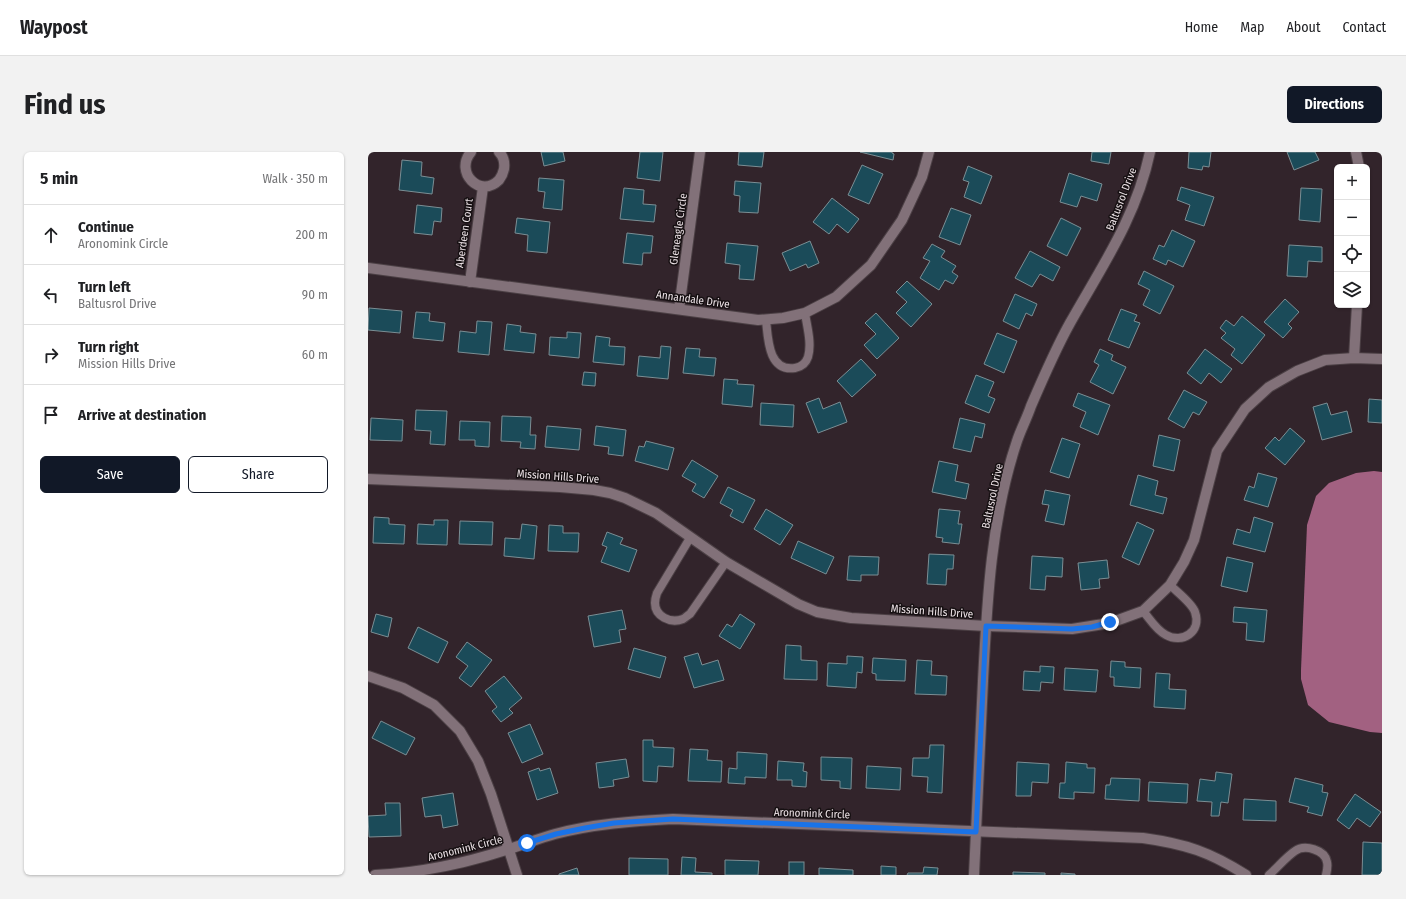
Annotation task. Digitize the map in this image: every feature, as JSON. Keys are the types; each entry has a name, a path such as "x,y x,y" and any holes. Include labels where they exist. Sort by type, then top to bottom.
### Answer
{"street":[{"name":"Aberdeen Court","path":"471,152 466,161 466,173 477,185 483,187 497,182 503,175 504,159 499,152"},
{"name":"Gleneagle Circle","path":"679,309 700,152"},
{"name":"Annandale Drive","path":"368,268 766,320 805,313 836,297 872,265 902,220 922,177 929,152"},
{"name":"Baltusrol Drive","path":"974,875 986,626 997,524 1006,480 1017,441 1049,365 1069,324 1112,252 1123,230 1142,184 1150,152"},
{"path":"1356,152 1358,164"},
{"name":"Aberdeen Court","path":"470,282 483,187"},
{"path":"1354,358 1357,308"},
{"name":"Mission Hills Drive","path":"368,479 560,487 594,490 625,498 656,514 726,562 798,604 817,612 851,618 986,626 1072,629 1092,627 1143,610 1170,585 1184,562 1194,540 1217,451 1245,409 1270,387 1297,371 1325,360 1354,358 1382,359"},
{"path":"368,676 403,688 434,705 460,731 478,761 491,794 517,875"},
{"name":"Aronomink Circle","path":"375,875 418,871 441,867 509,849 563,832 614,823 673,819 1143,838 1189,846 1210,855 1246,875"}],"lane":[{"path":"766,320 770,349 774,360 783,368 798,368 804,364 808,358 810,350 805,313"},
{"path":"690,538 657,594 655,602 657,611 663,618 671,620 682,619 690,614 726,562"},
{"path":"1143,610 1164,635 1174,639 1183,638 1190,634 1195,627 1195,612 1170,585"},
{"path":"1270,875 1296,850 1310,848 1323,855 1327,862 1326,875"}],"shaded area":[{"path":"1374,471 1382,472 1382,733 1370,732 1329,722 1308,705 1301,679 1307,525 1316,496 1329,483 1356,473"}],"building":[{"path":"541,152 563,152 565,161 544,166"},
{"path":"640,152 663,152 660,181 637,178"},
{"path":"739,152 764,152 762,167 738,165"},
{"path":"860,152 892,152 894,154 893,160"},
{"path":"1092,152 1111,152 1109,164 1091,161"},
{"path":"1189,152 1211,152 1209,167 1203,166 1202,170 1188,168"},
{"path":"1287,152 1315,152 1319,160 1294,170"},
{"path":"402,160 422,162 421,176 434,178 432,194 399,190"},
{"path":"862,165 883,174 869,204 848,195"},
{"path":"968,166 992,176 981,204 964,197 969,182 963,180"},
{"path":"1069,173 1102,184 1097,201 1081,196 1077,207 1060,202"},
{"path":"539,178 564,180 562,210 543,208 545,192 538,191"},
{"path":"735,181 761,183 758,213 739,212 740,196 734,195"},
{"path":"1181,187 1214,197 1204,226 1185,220 1190,205 1177,200"},
{"path":"624,188 644,190 643,204 656,205 654,222 620,219"},
{"path":"1301,188 1322,189 1320,222 1299,220"},
{"path":"832,198 859,219 848,233 837,224 829,234 813,222"},
{"path":"417,205 442,208 441,222 434,221 432,235 414,233"},
{"path":"951,208 971,215 960,245 939,237"},
{"path":"517,218 550,222 547,253 527,251 528,235 515,233"},
{"path":"1061,218 1081,228 1067,256 1047,246"},
{"path":"1172,230 1195,241 1183,267 1168,260 1166,265 1153,259 1159,245 1164,247"},
{"path":"627,233 653,236 651,253 643,253 642,265 623,263"},
{"path":"810,241 819,263 808,268 806,264 790,271 782,253"},
{"path":"727,243 758,246 754,280 739,279 740,265 725,263"},
{"path":"932,244 945,251 941,257 956,266 952,272 958,276 953,284 945,280 939,290 920,278 930,261 923,258"},
{"path":"1289,245 1322,247 1322,262 1308,261 1307,277 1287,276"},
{"path":"1030,251 1060,267 1053,281 1040,274 1032,287 1015,278"},
{"path":"1144,271 1174,286 1160,314 1143,305 1150,290 1138,284"},
{"path":"907,281 932,304 911,327 896,313 907,302 896,292"},
{"path":"1015,294 1037,304 1032,316 1026,313 1019,329 1003,321"},
{"path":"1285,299 1299,312 1288,324 1292,328 1283,338 1264,322"},
{"path":"369,308 402,311 400,333 368,330"},
{"path":"1121,309 1137,315 1134,321 1140,323 1129,348 1108,340"},
{"path":"416,312 430,313 429,321 445,323 443,341 413,338"},
{"path":"876,313 899,338 877,359 864,345 876,334 865,323"},
{"path":"1242,316 1265,335 1242,364 1231,355 1235,349 1221,338 1226,333 1220,328 1226,320 1234,326"},
{"path":"477,321 492,322 489,355 458,352 460,331 476,333"},
{"path":"507,324 521,326 520,332 536,334 534,353 504,350"},
{"path":"567,332 581,333 579,358 549,355 550,337 567,338"},
{"path":"997,333 1017,341 1004,373 984,364"},
{"path":"596,336 610,338 609,346 625,347 624,365 593,362"},
{"path":"661,346 671,347 668,379 637,376 639,356 660,358"},
{"path":"686,348 700,349 699,357 716,358 714,376 683,373"},
{"path":"1100,349 1113,355 1111,360 1126,367 1113,394 1090,382 1099,365 1094,362"},
{"path":"1205,349 1232,369 1221,383 1209,373 1201,384 1187,373"},
{"path":"861,359 876,375 852,397 837,381"},
{"path":"584,372 596,373 595,386 582,385"},
{"path":"976,375 994,382 988,396 995,399 989,413 965,403"},
{"path":"724,379 738,380 737,384 754,385 752,407 722,404"},
{"path":"1184,390 1207,402 1199,415 1193,412 1184,428 1168,419"},
{"path":"1078,393 1110,405 1098,435 1080,427 1086,412 1073,406"},
{"path":"819,398 823,409 840,402 847,422 818,433 806,403"},
{"path":"1369,399 1382,400 1382,423 1368,422"},
{"path":"761,403 794,405 793,427 760,425"},
{"path":"1327,403 1331,415 1347,411 1352,432 1322,440 1313,407"},
{"path":"416,410 447,411 445,445 430,444 431,431 415,430"},
{"path":"502,416 531,417 530,435 536,435 535,449 520,448 521,442 501,441"},
{"path":"371,418 403,420 402,441 370,440"},
{"path":"960,418 985,424 982,438 975,436 971,452 953,448"},
{"path":"460,421 490,422 489,447 475,446 475,440 459,440"},
{"path":"547,426 581,429 579,450 545,447"},
{"path":"596,426 626,430 623,456 608,454 609,447 594,445"},
{"path":"1290,428 1305,441 1285,465 1265,448 1275,437 1279,441"},
{"path":"1159,435 1180,440 1174,471 1153,466"},
{"path":"1062,438 1080,444 1069,478 1050,472"},
{"path":"646,441 674,448 668,470 635,461 639,446 644,447"},
{"path":"692,460 718,476 704,498 692,491 696,484 682,476"},
{"path":"939,461 958,465 955,481 969,484 966,499 932,492"},
{"path":"1258,473 1277,478 1268,507 1244,500 1249,486 1254,488"},
{"path":"1138,475 1158,481 1155,495 1167,498 1163,514 1130,505"},
{"path":"728,487 755,500 743,523 730,516 733,510 720,503"},
{"path":"1045,490 1070,495 1064,525 1045,521 1049,505 1042,504"},
{"path":"766,509 793,525 780,545 754,529"},
{"path":"939,509 960,511 958,524 962,524 959,544 942,542 943,538 936,537"},
{"path":"374,517 389,518 389,524 405,525 404,544 373,543"},
{"path":"1254,517 1273,523 1265,552 1233,544 1237,529 1250,533"},
{"path":"434,520 448,520 447,545 417,544 418,524 434,525"},
{"path":"460,521 493,522 492,545 459,544"},
{"path":"1137,522 1154,530 1139,565 1122,557"},
{"path":"522,524 537,526 534,559 504,556 505,538 520,539"},
{"path":"549,525 563,526 563,533 579,533 578,552 548,551"},
{"path":"607,532 623,538 620,544 637,550 629,572 601,562 607,547 602,545"},
{"path":"798,541 834,557 826,574 791,558"},
{"path":"929,554 954,555 953,569 947,569 946,585 927,584"},
{"path":"849,556 879,557 878,575 861,575 861,581 847,580"},
{"path":"1032,556 1063,558 1062,577 1046,576 1045,590 1030,589"},
{"path":"1227,557 1253,563 1247,592 1221,586"},
{"path":"1107,560 1109,578 1099,579 1100,588 1081,590 1078,563"},
{"path":"1234,607 1267,610 1264,642 1246,640 1247,623 1233,622"},
{"path":"622,610 626,629 619,630 621,642 594,647 588,616"},
{"path":"376,614 392,618 388,637 371,632"},
{"path":"740,614 755,624 740,649 719,636 727,624 732,627"},
{"path":"418,627 448,642 438,663 408,648"},
{"path":"467,642 492,660 471,687 459,678 468,666 456,657"},
{"path":"786,645 801,646 801,660 817,661 817,680 784,679"},
{"path":"634,648 666,657 660,678 628,669"},
{"path":"698,653 702,665 718,660 724,680 694,688 684,657"},
{"path":"847,656 863,657 862,673 857,672 856,688 827,686 828,663 847,664"},
{"path":"873,658 906,660 905,681 876,680 876,674 872,673"},
{"path":"917,660 932,661 931,675 947,676 946,695 915,694"},
{"path":"1111,661 1125,662 1125,667 1141,668 1140,688 1114,686 1114,677 1110,677"},
{"path":"1040,666 1054,667 1053,683 1041,682 1040,691 1023,690 1024,671 1040,672"},
{"path":"1065,668 1098,670 1096,692 1064,690"},
{"path":"1156,673 1170,674 1169,689 1186,690 1185,709 1154,707"},
{"path":"504,676 522,698 509,709 513,713 501,722 492,711 497,707 485,691"},
{"path":"381,721 415,738 406,755 372,738"},
{"path":"530,724 543,754 522,763 508,733"},
{"path":"643,740 653,740 653,747 674,748 673,767 658,766 657,782 643,781"},
{"path":"930,745 944,745 942,793 927,792 928,777 912,776 913,758 929,758"},
{"path":"690,749 708,750 707,760 722,761 721,782 688,781"},
{"path":"737,752 767,754 766,778 745,777 745,784 728,783 729,768 737,769"},
{"path":"821,757 852,758 851,789 840,788 840,781 821,780"},
{"path":"626,759 629,777 613,780 614,786 599,788 596,763"},
{"path":"778,761 804,763 803,771 807,772 806,787 792,786 792,780 777,780"},
{"path":"1017,762 1049,764 1048,783 1032,782 1031,796 1016,796"},
{"path":"1066,762 1087,764 1087,768 1095,768 1094,793 1074,792 1074,799 1059,798 1060,783 1065,783"},
{"path":"867,766 901,768 900,790 866,788"},
{"path":"539,768 540,771 550,768 558,793 537,800 528,772"},
{"path":"1216,772 1232,774 1228,803 1221,802 1219,816 1211,816 1212,802 1197,801 1200,779 1215,781"},
{"path":"1111,778 1140,779 1139,801 1105,799 1106,785 1110,785"},
{"path":"1295,778 1323,785 1322,792 1328,793 1322,816 1307,812 1309,807 1289,802"},
{"path":"1149,782 1188,784 1187,803 1148,801"},
{"path":"453,793 458,825 443,828 441,815 425,817 422,798"},
{"path":"1355,794 1381,812 1370,827 1357,818 1349,829 1337,820"},
{"path":"1244,799 1276,801 1276,821 1243,820"},
{"path":"385,803 400,803 401,836 369,837 368,816 386,815"},
{"path":"1363,842 1382,843 1382,875 1362,875"},
{"path":"682,857 696,858 695,872 712,873 712,875 681,875"},
{"path":"629,858 668,859 668,875 629,875"},
{"path":"725,860 759,861 758,875 725,875"},
{"path":"789,862 804,862 804,875 789,875"},
{"path":"881,866 896,867 896,875 881,875"},
{"path":"924,867 938,868 937,875 907,875 908,873 923,873"},
{"path":"577,868 579,875 559,875 559,874"},
{"path":"819,868 853,870 853,875 819,875"},
{"path":"1013,872 1045,873 1045,875 1013,875"},
{"path":"1061,873 1075,874 1075,875 1061,875"}],"route":[{"path":"527,843 556,834 614,823 673,819 976,832 986,626 1072,629 1092,627 1110,622"}]}
